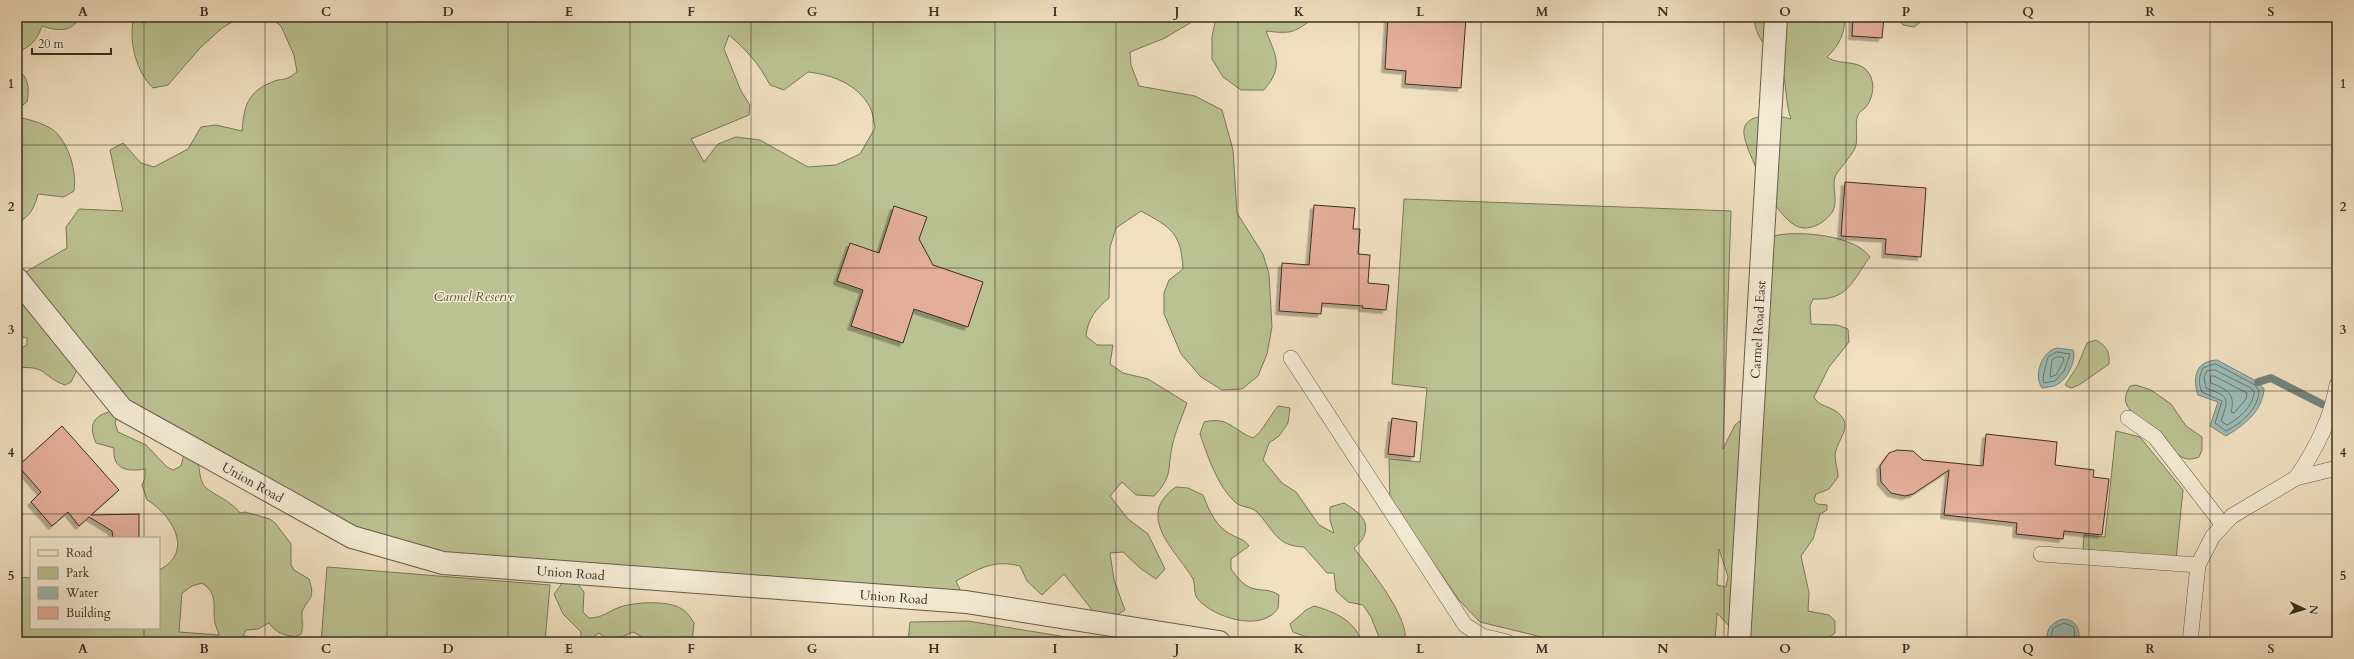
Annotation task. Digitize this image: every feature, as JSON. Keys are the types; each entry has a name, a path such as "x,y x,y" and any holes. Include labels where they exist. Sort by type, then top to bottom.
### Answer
{"street":[{"name":"Carmel Road East","path":"1739,642 1776,17"},
{"name":"Union Road","path":"17,279 122,409 352,537 443,562 966,602 1219,642"}],"lane":[{"path":"1291,358 1465,625 1482,636 1507,642"},
{"path":"2296,478 2314,453 2327,424 2337,385"},
{"path":"2128,418 2155,437 2223,525"},
{"path":"2190,642 2198,565 2213,536 2232,516 2296,478 2337,468"},
{"path":"2041,554 2198,565"}],"green space":[{"path":"17,17 80,17 73,26 64,29 59,30 42,26 33,42 26,48 17,52"},
{"name":"Carmel Reserve","path":"134,17 329,17 334,21 347,17 1035,17 1042,22 1053,17 1200,17 1165,38 1130,52 1131,65 1139,86 1195,96 1222,110 1233,150 1237,213 1263,254 1269,274 1272,327 1267,354 1258,376 1242,389 1222,390 1201,377 1181,354 1164,314 1164,293 1169,280 1183,269 1180,247 1177,239 1167,227 1141,211 1116,228 1110,247 1109,298 1093,314 1086,336 1097,345 1113,345 1110,364 1123,373 1148,379 1187,403 1173,441 1167,478 1160,489 1154,496 1136,495 1122,482 1110,496 1128,519 1148,534 1165,569 1156,579 1140,568 1123,552 1110,553 1114,580 1125,610 1112,618 1096,615 1064,574 1042,595 1027,581 1020,566 1010,564 986,566 956,581 966,602 443,563 352,537 122,409 78,368 71,382 65,385 52,379 40,370 34,368 17,368 17,350 27,345 27,338 17,336 17,298 20,298 17,277 67,248 66,227 79,209 123,211 110,150 123,143 141,163 154,167 188,149 201,127 216,125 242,131 248,101 257,90 276,81 286,79 297,72 294,55 281,26 272,19 239,18 222,28 200,48 168,85 153,88 147,81 138,65 133,45 132,26","holes":["729,35 757,64 770,85 784,90 808,72 835,78 844,82 858,92 870,107 875,128 860,154 836,165 808,167 760,140 736,137 718,144 704,162 691,139 749,115 750,105 741,91 724,49"]},
{"path":"1216,17 1315,17 1292,31 1266,31 1275,55 1276,68 1274,74 1264,90 1241,90 1223,77 1212,59 1212,37"},
{"path":"1754,17 1844,17 1844,29 1840,39 1835,48 1827,57 1839,62 1862,67 1871,77 1873,90 1871,98 1865,108 1860,112 1857,119 1857,140 1855,148 1835,177 1835,203 1833,211 1824,221 1816,226 1803,228 1787,220 1773,202 1767,191 1745,141 1745,127 1748,121 1754,118 1762,116 1778,116 1791,119 1787,105 1782,69 1777,59 1761,39 1755,26"},
{"path":"1897,17 1927,17 1914,27 1903,25"},
{"path":"17,68 26,79 28,92 27,102 17,109"},
{"path":"17,117 44,125 52,129 58,135 67,149 73,166 75,183 74,191 64,197 38,194 29,214 17,223"},
{"path":"1404,199 1731,211 1723,449 1735,425 1744,418 1773,236 1784,234 1811,234 1825,236 1839,239 1863,250 1870,257 1848,288 1834,297 1813,299 1810,306 1811,324 1837,325 1848,329 1849,342 1829,367 1814,397 1818,402 1831,408 1842,417 1845,422 1845,428 1835,455 1838,477 1829,489 1816,494 1814,500 1817,504 1827,505 1827,510 1820,514 1813,539 1801,556 1809,593 1808,611 1829,615 1835,621 1835,633 1816,640 1802,642 1732,642 1730,627 1717,613 1715,642 1562,642 1480,622 1459,600 1390,500 1389,459 1420,462 1427,388 1392,384","holes":["1719,549 1728,577 1726,587 1717,585"]},
{"path":"2096,340 2107,350 2109,364 2079,385 2071,388 2065,385 2077,367 2087,343"},
{"path":"2136,385 2151,390 2171,404 2186,426 2202,437 2202,450 2199,457 2186,459 2180,456 2173,450 2159,431 2128,408 2125,401 2127,392 2130,386"},
{"path":"1278,406 1290,408 1288,423 1279,436 1269,443 1263,460 1282,483 1296,492 1319,525 1334,533 1330,520 1330,507 1344,503 1361,516 1366,525 1366,530 1362,539 1354,548 1395,606 1405,632 1405,642 1381,642 1371,617 1363,605 1348,602 1336,591 1334,573 1327,573 1304,547 1287,544 1276,536 1255,510 1237,504 1218,479 1200,434 1204,422 1225,422 1253,438 1263,428"},
{"path":"113,411 117,417 115,423 118,432 146,445 167,467 173,470 181,466 184,454 197,459 202,481 205,487 236,508 240,513 245,512 270,519 276,524 291,544 291,565 294,570 309,579 311,586 312,591 310,598 302,612 301,634 295,637 284,634 274,629 269,623 258,629 246,630 243,636 306,642 17,642 17,577 30,578 30,629 160,629 160,569 170,562 176,554 178,544 176,534 164,515 147,500 142,485 145,478 145,469 133,470 122,468 116,461 114,448 96,443 92,431 94,422 101,415","holes":["202,583 211,592 214,601 215,623 219,635 179,632 182,593 192,586"]},
{"path":"2116,431 2140,437 2183,490 2176,559 2083,550 2084,535 2105,537"},
{"path":"1176,487 1188,488 1203,495 1214,519 1218,524 1228,533 1244,541 1249,546 1231,559 1231,569 1247,586 1255,589 1270,591 1279,595 1278,608 1272,615 1262,620 1252,621 1231,618 1211,610 1197,598 1192,577 1168,544 1158,520 1159,509 1164,498"},
{"path":"327,567 550,585 545,642 321,642"},
{"path":"563,582 577,583 584,592 583,612 589,618 598,617 620,607 634,604 660,603 676,606 686,612 694,623 692,642 671,642 668,638 648,640 633,632 611,642 599,633 593,637 593,642 581,642 581,632 563,614 554,594"},
{"path":"1314,606 1343,618 1359,634 1362,642 1318,640 1293,632 1290,624 1306,610"},
{"path":"968,621 1097,642 908,642 910,622"},
{"path":"1124,637 1156,642 1117,642"}],"water":[{"path":"2057,348 2073,350 2074,359 2068,374 2061,382 2055,386 2042,388 2038,377 2040,364 2047,354"},
{"path":"2217,360 2258,382 2264,389 2263,397 2256,411 2239,427 2226,436 2210,426 2218,402 2198,395 2195,382 2197,371 2204,363"},
{"path":"2063,619 2072,621 2077,626 2079,642 2046,642 2047,633 2050,627 2055,622"}],"building":[{"path":"1388,17 1466,17 1461,88 1405,84 1406,71 1385,69"},
{"path":"1853,17 1884,17 1882,38 1852,36"},
{"path":"1845,182 1926,188 1921,257 1885,254 1886,239 1841,236"},
{"path":"1314,205 1355,208 1353,229 1360,229 1358,254 1370,255 1368,283 1389,285 1386,310 1362,308 1363,306 1322,303 1321,314 1279,311 1282,263 1309,265"},
{"path":"894,206 927,217 919,239 933,265 983,282 968,327 914,309 903,343 851,326 863,290 837,281 850,243 879,253"},
{"path":"1392,418 1417,422 1414,457 1388,454"},
{"path":"62,426 119,490 91,515 139,514 139,537 113,537 112,531 89,517 79,526 68,512 52,526 31,502 41,492 18,466"},
{"path":"1986,434 2057,442 2055,465 2094,470 2093,477 2109,479 2102,535 2064,531 2063,539 2016,534 2017,523 1944,515 1949,470 1913,494 1905,496 1891,493 1881,482 1880,466 1889,453 1897,450 1913,451 1923,460 1983,466"}],"waterway":[{"path":"2258,382 2271,378 2322,404"}]}
